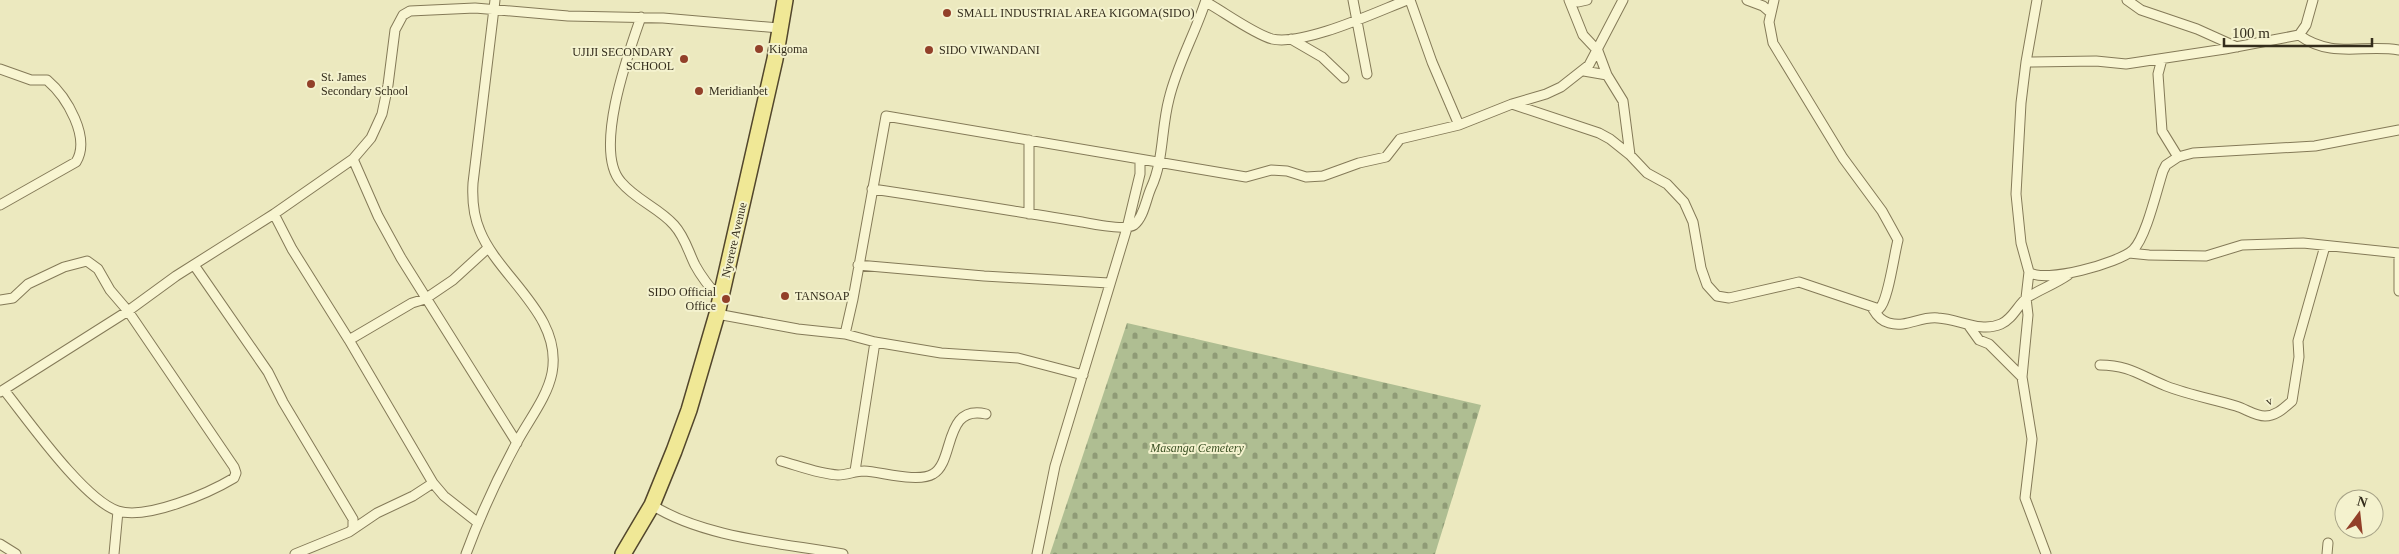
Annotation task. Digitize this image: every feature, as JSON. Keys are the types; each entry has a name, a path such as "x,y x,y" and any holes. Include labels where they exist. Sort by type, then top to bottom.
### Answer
{"main road":[{"name":"Nyerere Avenue","path":"623,554 652,505 689,410 718,307 775,60 785,0"}],"street":[{"path":"466,554 477,522 517,443 547,390 552,374 553,348 536,310 488,248 473,210 473,183 495,0"},
{"path":"1353,0 1367,74"},
{"path":"872,189 1127,228 1134,225 1140,218 1160,162 1163,122 1178,69 1206,1 1260,34 1273,39 1291,39 1304,38 1409,0 1432,62 1459,125"},
{"path":"1570,0 1578,2 1587,0"},
{"path":"1570,0 1583,35 1598,51 1607,75 1623,101 1630,155"},
{"path":"845,334 886,116 1068,145 1140,160 1246,177 1271,170 1287,171 1306,177 1323,176 1359,163 1386,157 1400,139 1459,125 1561,87 1584,70 1598,51 1623,0"},
{"path":"1512,104 1598,133 1610,139 1630,155 1647,173 1667,184 1684,202 1693,222 1701,268 1707,285 1717,296 1729,298 1799,282 1873,309 1878,309 1884,304 1898,240 1882,211 1855,177 1781,59 1773,43 1769,22 1773,0"},
{"path":"1750,1 1763,3 1773,0"},
{"path":"2037,0 2026,62 2016,194 2021,243 2029,272 2026,298 2028,316 2022,378 2032,439 2025,498 2046,554"},
{"path":"2127,0 2141,10 2197,29 2237,47"},
{"path":"2026,62 2096,61 2126,64 2237,47 2299,35 2306,25 2313,0"},
{"path":"1750,1 1770,12"},
{"path":"0,300 13,298 28,284 64,267 87,261 98,269 110,290 128,311 234,467 236,473 234,478 219,487 155,510 126,512 118,511 109,506 77,480 2,391 128,311 353,160 371,138 382,114 395,30 403,16 410,11 424,9 475,8 568,16 641,17 780,28"},
{"path":"641,17 631,45 611,120 611,165 627,189 669,220 679,231 718,307 798,329 845,334 875,342 942,353 1018,358 1083,375"},
{"path":"2299,35 2311,44 2326,47 2348,50 2399,50"},
{"path":"1291,39 1322,57 1344,78"},
{"path":"2162,59 2158,74 2162,131 2178,157"},
{"path":"0,69 31,80 47,80 54,86 76,121 82,140 81,155 76,162 0,206"},
{"path":"1584,70 1607,75"},
{"path":"1873,309 1878,318 1892,324 1905,325 1923,318 1937,317 1969,326 1990,327 2002,324 2026,298 2070,274 2129,252 2138,243 2142,234 2163,171 2166,166 2178,157 2206,151 2315,146 2399,130"},
{"path":"1029,140 1029,214"},
{"path":"353,160 378,216 425,299 517,443"},
{"path":"1037,554 1055,466 1109,282 1127,228 1140,174 1140,160"},
{"path":"274,214 292,250 349,340 433,483 444,496 477,522"},
{"path":"2129,252 2149,255 2206,256 2242,245 2303,243 2399,253"},
{"name":"v","path":"2100,365 2130,369 2164,385 2206,400 2238,407 2253,414 2264,416 2275,414 2292,402 2300,357 2298,341 2325,246"},
{"path":"349,340 412,304 425,299 453,280 488,248"},
{"path":"2399,259 2399,291"},
{"path":"194,265 268,372 287,409 354,519 354,528"},
{"path":"858,265 984,276 1109,282"},
{"path":"2029,272 2037,276 2070,274"},
{"path":"1969,326 1979,340 1989,344 2022,378"},
{"path":"855,472 875,342"},
{"path":"781,461 838,475 855,472 914,476 934,474 938,470 951,434 960,420 974,413 986,414"},
{"path":"295,554 315,551 433,483"},
{"path":"652,505 680,520 708,530 843,554"},
{"path":"114,554 118,511"},
{"path":"2327,554 2328,543"},
{"path":"0,544 16,554"}],"green space":[{"name":"Masanga Cemetery","path":"1127,323 1481,405 1435,554 1050,554"}],"place":[{"name":"SMALL INDUSTRIAL AREA KIGOMA(SIDO)","path":"947,13"},
{"name":"Kigoma","path":"759,49"},
{"name":"SIDO VIWANDANI","path":"929,50"},
{"name":"UJIJI SECONDARY SCHOOL","path":"684,59"},
{"name":"St. James Secondary School","path":"311,84"},
{"name":"Meridianbet","path":"699,91"},
{"name":"TANSOAP","path":"785,296"},
{"name":"SIDO Official Office","path":"726,299"}]}
